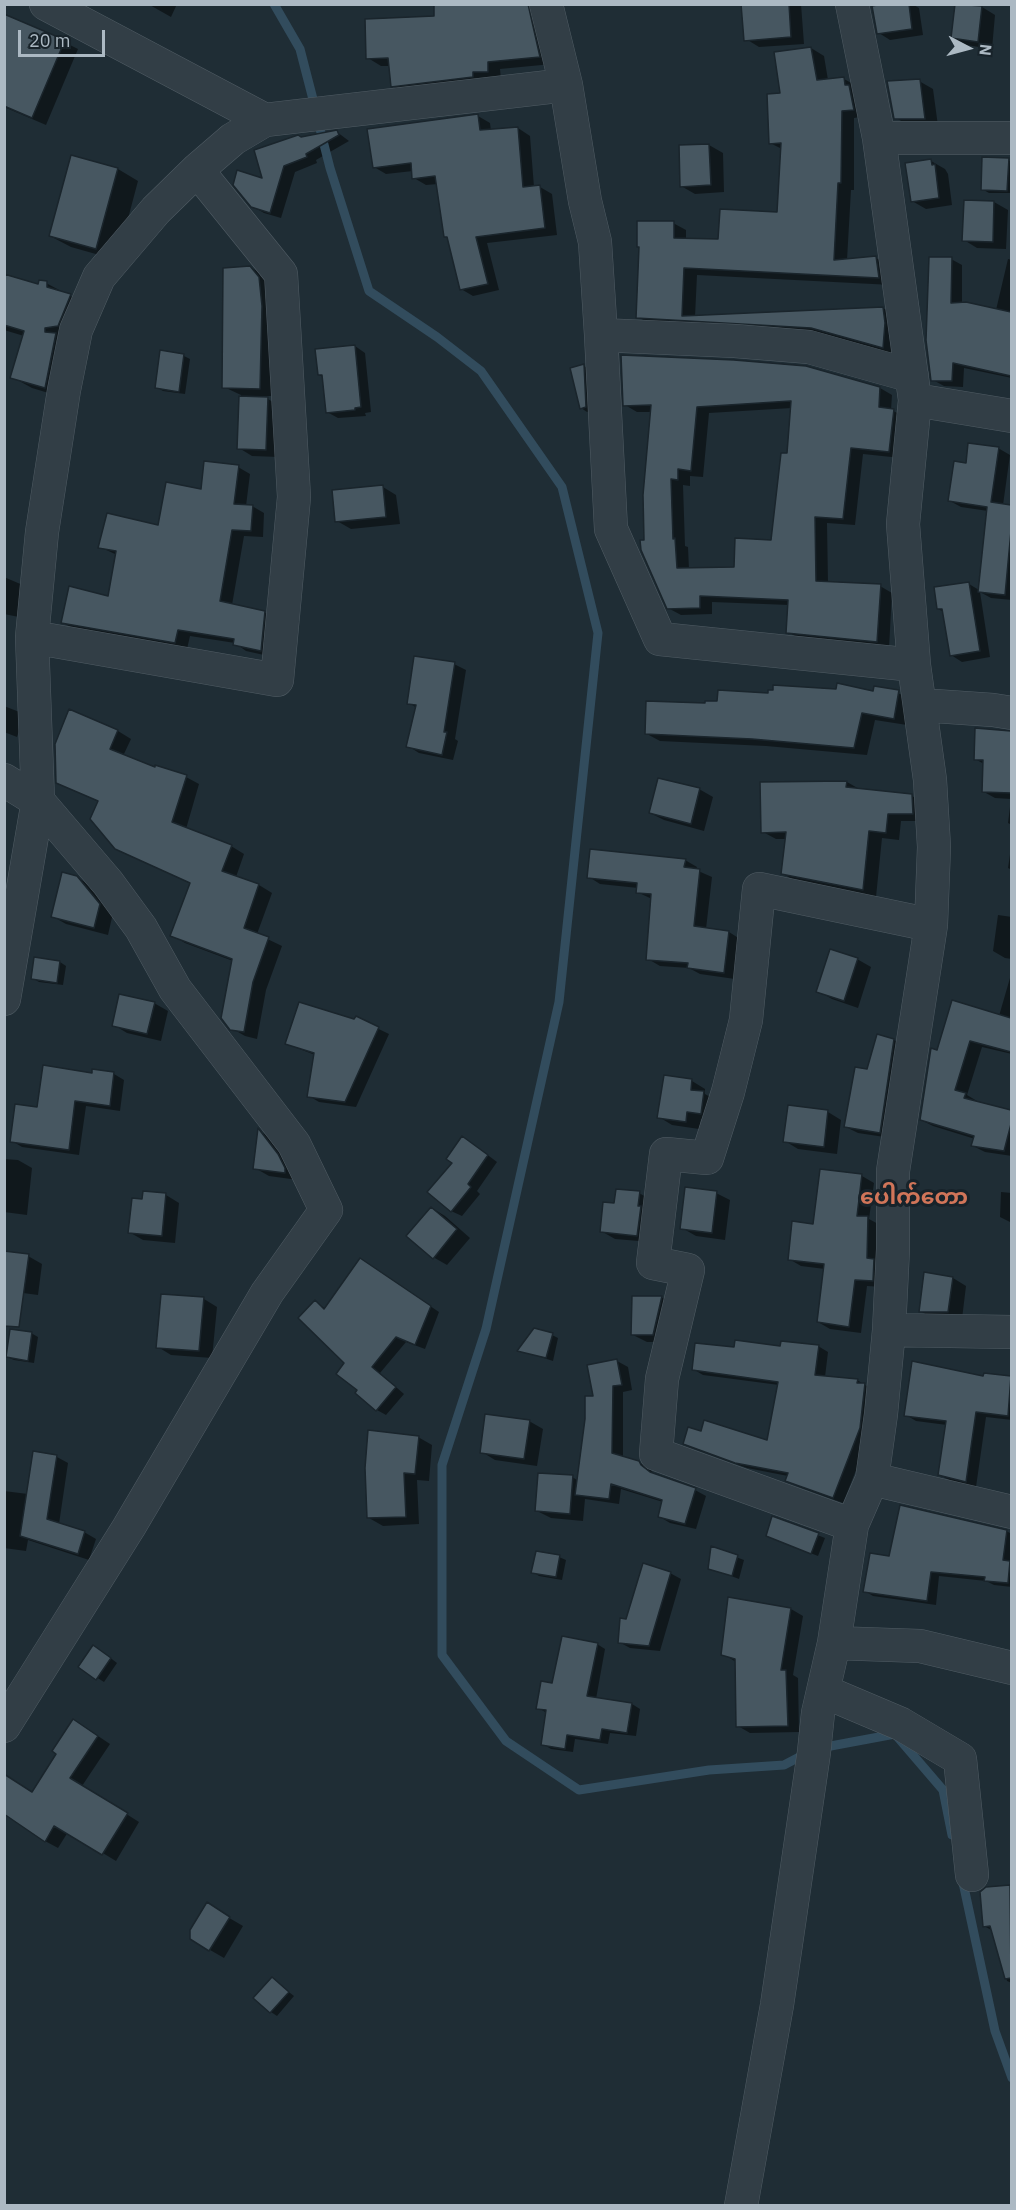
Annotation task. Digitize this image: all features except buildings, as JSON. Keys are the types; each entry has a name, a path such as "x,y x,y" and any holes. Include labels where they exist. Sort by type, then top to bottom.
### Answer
{"street":[{"path":"46,4 265,120"},
{"path":"546,4 566,85 585,201 595,242 611,529 660,639 914,665"},
{"path":"741,2205 777,2005 821,1702 834,1643 852,1525 872,1479 890,1330 893,1171 931,925 934,847 930,780 914,665 903,524 914,388 879,138 852,4"},
{"path":"4,999 38,801 32,636 42,532 64,390 76,330 99,277 156,210 197,170 233,139 265,120 566,85"},
{"path":"879,138 1011,138"},
{"path":"32,636 277,680 294,497 281,274 197,170"},
{"path":"601,335 808,347 914,388 1011,416"},
{"path":"920,705 1011,713"},
{"path":"4,780 38,801 108,883 141,928 175,989 294,1144 326,1210 267,1293 129,1527 4,1726"},
{"path":"852,1525 656,1454 662,1379 688,1270 653,1263 666,1154 707,1158 728,1092 746,1020 759,889 931,925"},
{"path":"890,1330 1011,1332"},
{"path":"872,1479 1011,1512"},
{"path":"834,1643 920,1646 1011,1668"},
{"path":"821,1702 901,1724 960,1759 972,1875"}],"waterway":[{"path":"274,4 300,49 315,107"},
{"path":"318,121 330,168 369,291 437,337 481,371 562,487 598,633 559,1002 486,1329 442,1465 442,1655 506,1741 579,1790 709,1770 784,1765 807,1753"},
{"path":"820,1748 895,1734 943,1790 952,1835"},
{"path":"962,1878 995,2031 1012,2078"}],"district":[{"name":"ပေါက်တော","path":"914,1198"}]}
